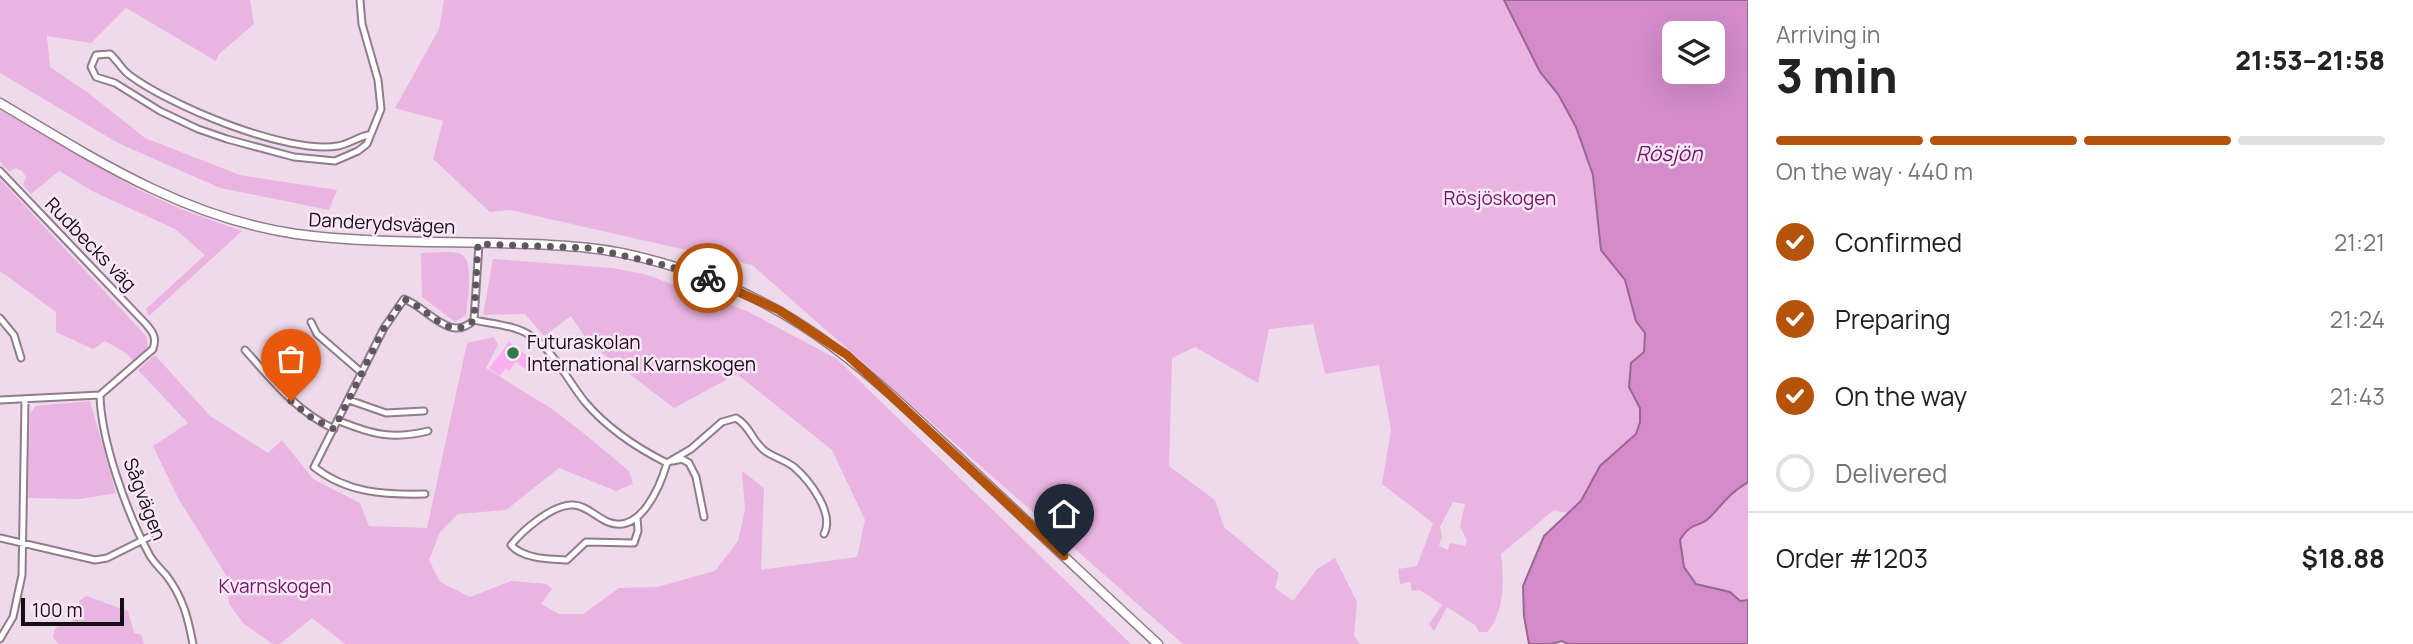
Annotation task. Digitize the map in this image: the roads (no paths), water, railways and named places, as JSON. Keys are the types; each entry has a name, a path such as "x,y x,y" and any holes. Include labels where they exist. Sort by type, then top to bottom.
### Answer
{"main road":[{"name":"Danderydsvägen","path":"0,103 147,188 222,218 260,228 326,237 591,248 705,277 756,299 808,327 847,355 1158,644"}],"street":[{"path":"360,0 362,24 381,96 379,116 368,135 367,144 335,161 294,157 198,129 115,83 96,77 91,64 96,55 110,54 126,73 167,97 205,115 264,135 295,142 337,146 368,135"},
{"name":"Rudbecks väg","path":"0,171 154,334 156,341 153,349 100,395"},
{"path":"474,320 478,244"},
{"path":"425,494 390,495 367,492 329,479 314,467 384,328 404,299 413,302 444,325 458,330 474,320 531,335 544,346 609,428 667,463 682,459 689,463 696,477 705,517"},
{"path":"0,318 13,335 21,358"},
{"path":"311,322 317,334 362,373"},
{"path":"245,350 291,401 312,418 334,429"},
{"path":"0,400 25,401 100,395"},
{"name":"Sågvägen","path":"100,395 108,446 143,541 151,558 166,575 184,604 193,644"},
{"path":"349,400 386,414 424,411"},
{"path":"0,639 13,617 22,575 25,401"},
{"path":"637,517 638,531 634,543 586,542 567,560 521,554 511,545 544,516 564,505 583,506 616,524 627,524 637,517 662,482 667,463 691,449 722,422 736,418 745,423 764,450 786,462 805,479 825,513 827,528 824,534"},
{"path":"339,421 372,435 405,436 428,431"},
{"path":"0,538 95,560 107,558 149,537"}],"water":[{"name":"Rösjön","path":"1504,0 1748,0 1748,482 1706,521 1689,529 1680,540 1684,567 1696,584 1730,592 1740,601 1748,600 1748,644 1568,644 1562,641 1529,644 1523,586 1544,536 1581,501 1600,466 1636,434 1640,422 1640,408 1629,387 1631,363 1644,352 1645,333 1636,321 1625,280 1601,250 1593,175 1576,127 1558,94 1540,72"}],"place":[{"name":"Futuraskolan International Kvarnskogen","path":"513,353"}],"park label":[{"name":"Rösjöskogen","path":"1500,198"},
{"name":"Kvarnskogen","path":"275,586"}]}
